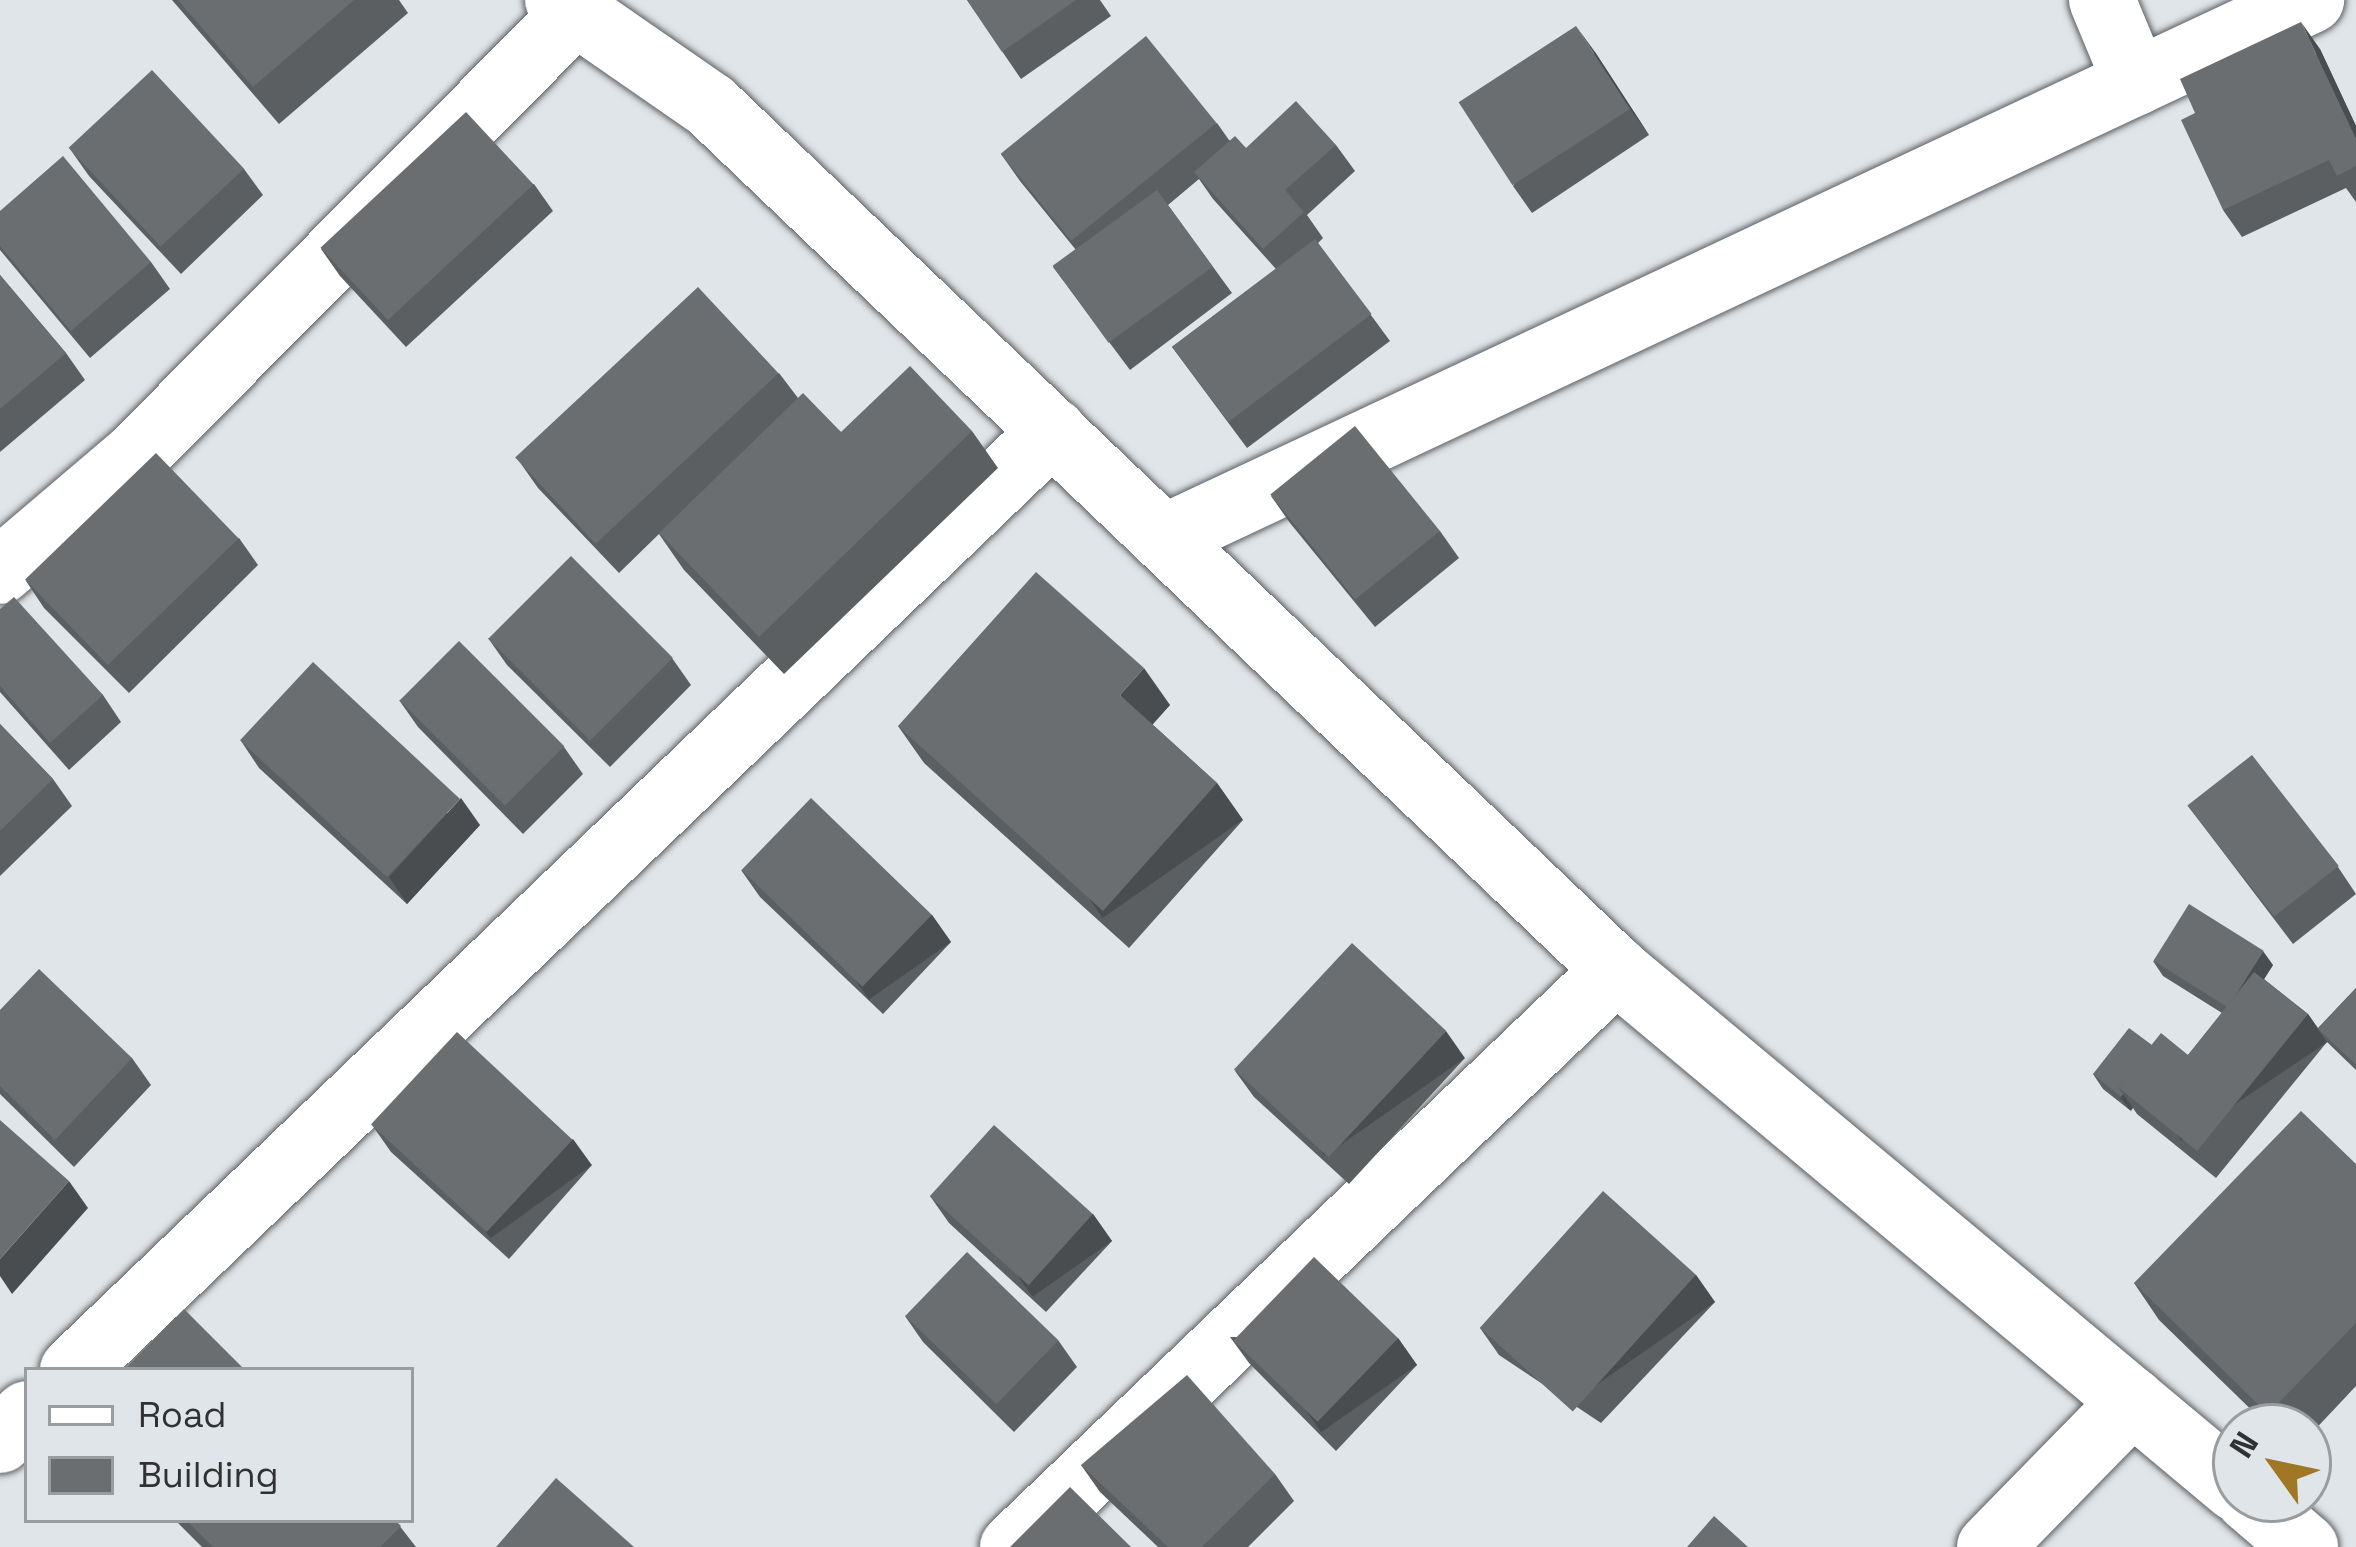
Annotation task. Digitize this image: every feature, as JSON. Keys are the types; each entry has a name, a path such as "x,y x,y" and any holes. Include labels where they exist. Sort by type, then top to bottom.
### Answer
{"street":[{"path":"2102,0 2136,82"},
{"path":"1166,538 2311,0"},
{"path":"0,571 135,456 567,6 711,106 1616,970 2212,1468"},
{"path":"76,1367 1053,430"},
{"path":"1013,1547 1616,970"},
{"path":"1990,1547 2133,1401"},
{"path":"0,1440 24,1417"},
{"path":"2278,1523 2306,1547"}],"building":[{"path":"178,0 354,0 253,87"},
{"path":"967,0 1076,0 1002,52"},
{"path":"2301,22 2356,139 2356,166 2337,176 2329,160 2223,210 2181,120 2195,113 2180,79"},
{"path":"1576,26 1630,109 1513,185 1459,102"},
{"path":"1146,36 1216,123 1071,241 1001,154"},
{"path":"152,70 244,169 161,246 69,148"},
{"path":"1296,101 1336,145 1285,190 1304,212 1263,249 1194,172 1235,136 1246,148"},
{"path":"466,112 534,184 388,320 320,248"},
{"path":"63,156 151,262 71,331 0,246 0,211"},
{"path":"1157,190 1213,267 1108,343 1053,266"},
{"path":"1315,239 1372,314 1229,422 1172,347"},
{"path":"0,275 66,353 0,409"},
{"path":"698,287 778,373 596,544 515,457"},
{"path":"910,366 972,431 759,637 659,533 803,393 841,432"},
{"path":"1355,426 1440,531 1355,600 1270,495"},
{"path":"156,453 239,539 108,665 25,579"},
{"path":"571,556 673,658 590,741 488,639"},
{"path":"1036,572 1144,668 1120,695 1217,783 1103,911 898,726"},
{"path":"14,597 103,695 50,743 0,686 0,609"},
{"path":"459,641 564,746 505,806 400,700"},
{"path":"313,662 460,799 387,877 240,740"},
{"path":"0,724 53,779 0,831"},
{"path":"2252,755 2339,866 2274,917 2187,805"},
{"path":"811,798 932,915 862,987 742,870"},
{"path":"2189,904 2264,951 2228,1007 2153,961"},
{"path":"1352,943 1446,1031 1328,1158 1234,1070"},
{"path":"39,969 132,1058 55,1140 0,1086 0,1010"},
{"path":"2254,972 2308,1014 2197,1151 2118,1087 2161,1033 2188,1055"},
{"path":"2356,988 2356,1065 2318,1029"},
{"path":"2129,1028 2152,1045 2118,1087 2121,1097 2093,1074"},
{"path":"457,1032 573,1140 487,1232 371,1124"},
{"path":"2301,1111 2356,1164 2356,1323 2279,1403 2257,1403 2134,1283"},
{"path":"0,1120 69,1181 0,1259"},
{"path":"994,1125 1093,1214 1029,1285 930,1196"},
{"path":"1603,1191 1696,1275 1573,1411 1480,1328"},
{"path":"967,1252 1058,1340 997,1404 905,1316"},
{"path":"1314,1257 1398,1338 1318,1422 1233,1340"},
{"path":"184,1309 242,1367 127,1367"},
{"path":"1187,1375 1275,1474 1202,1547 1168,1547 1081,1465"},
{"path":"556,1478 634,1547 496,1547"},
{"path":"1070,1487 1131,1547 1010,1547"},
{"path":"1714,1516 1748,1547 1687,1547"},
{"path":"189,1523 401,1526 380,1547 213,1547"}]}
